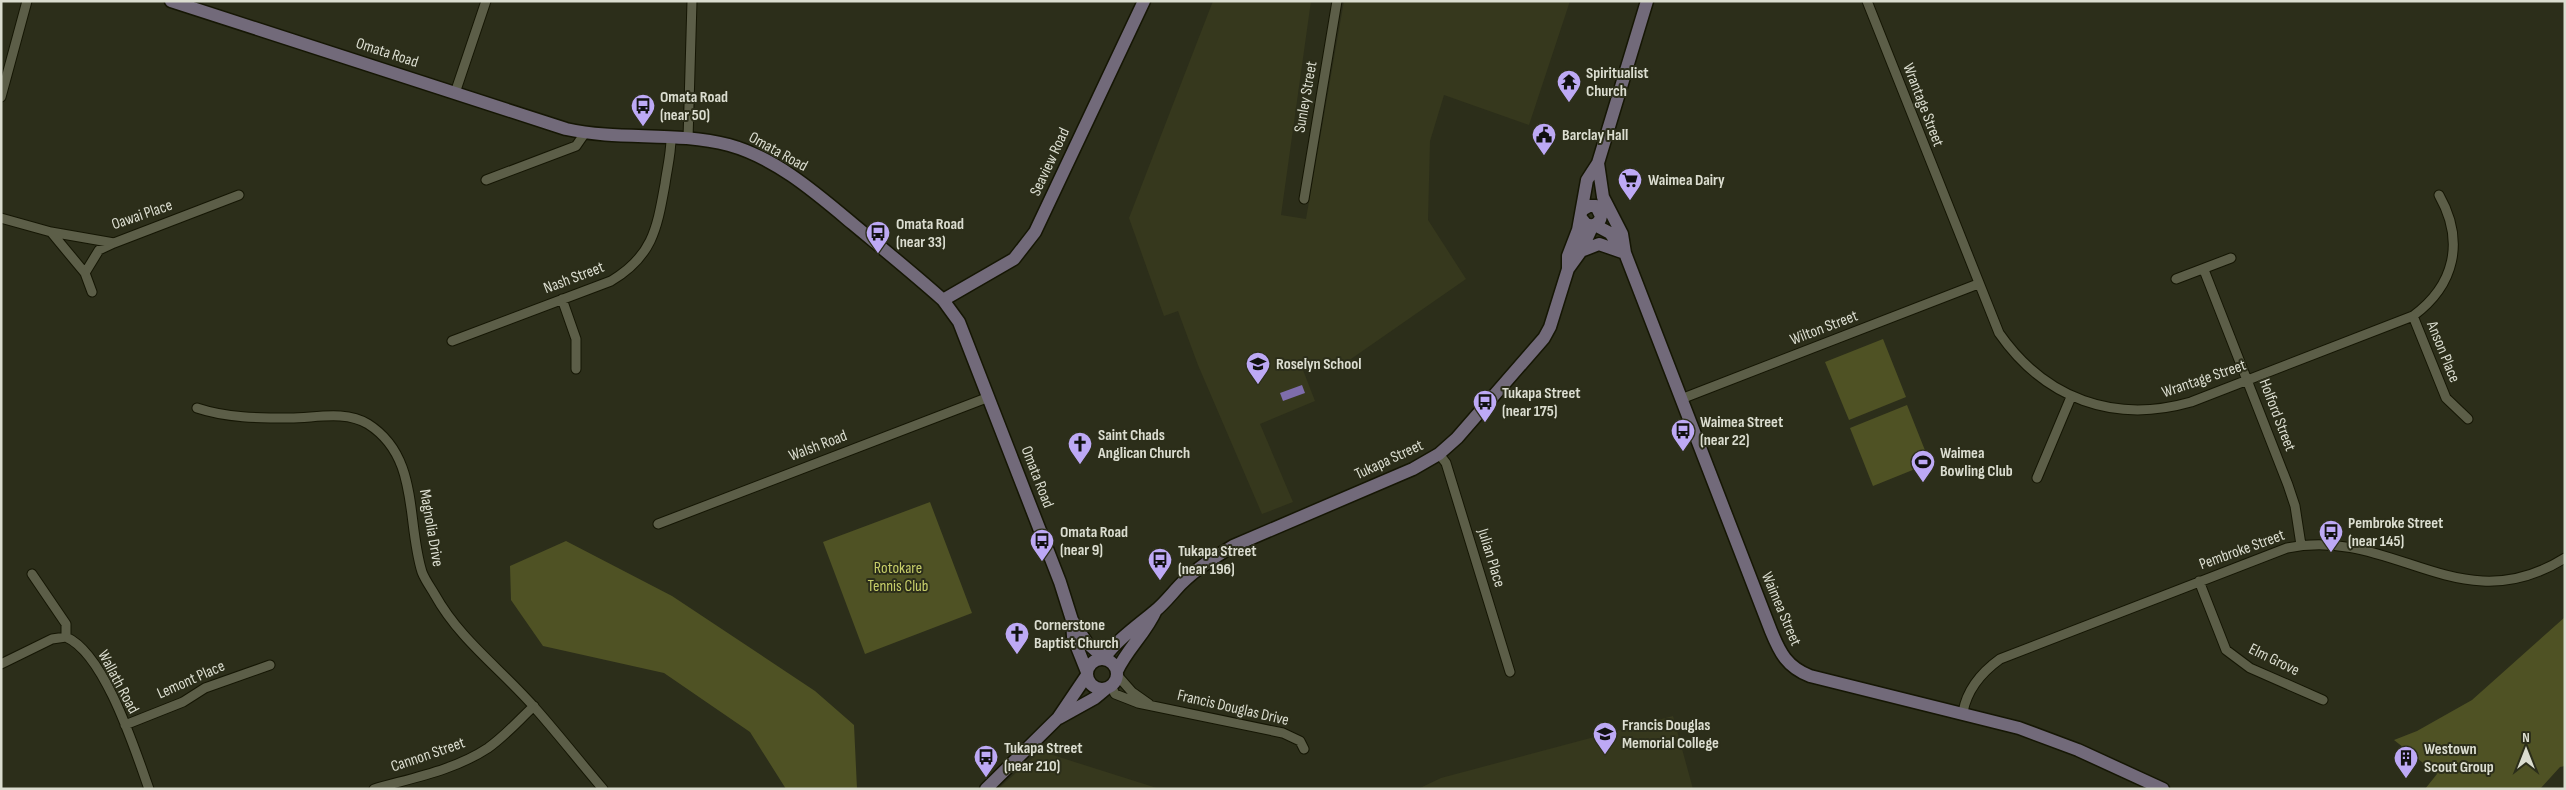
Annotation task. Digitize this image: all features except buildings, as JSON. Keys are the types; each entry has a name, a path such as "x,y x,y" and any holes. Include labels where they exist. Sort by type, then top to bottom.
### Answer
{"main road":[{"name":"Omata Road","path":"171,1 585,133 688,139 729,145 760,157 819,195 943,300 959,322 1060,582 1072,620 1073,637 1087,673"},
{"name":"Seaview Road","path":"943,300 1014,259 1026,246 1035,232 1144,1"},
{"name":"Tukapa Street","path":"1104,658 1141,620 1156,610 1196,571 1233,546 1413,469 1439,454 1457,438 1544,338 1550,327 1568,268 1568,256 1582,214 1587,180 1598,163 1647,1"},
{"name":"Waimea Street","path":"1598,163 1604,209 1622,234 1625,252 1783,658 1790,665 1810,676 1963,712 2049,738 2163,789"},
{"path":"1592,205 1604,209 1601,220 1594,225 1586,224 1582,214 1592,205"},
{"name":"Tukapa Street","path":"1568,268 1581,251 1594,225"},
{"name":"Waimea Street","path":"1594,225 1610,233 1625,252"},
{"path":"1581,251 1599,244 1625,252"},
{"name":"Tukapa Street","path":"1058,718 1095,698 1113,680 1125,654 1149,626 1156,610"},
{"name":"Omata Road","path":"1072,620 1087,643 1104,658"},
{"path":"1104,658 1112,662 1113,680 1094,687 1087,673 1094,660 1104,658"},
{"name":"Tukapa Street","path":"986,789 1058,718 1087,673"}],"street":[{"path":"1,97 27,1"},
{"path":"455,93 486,1"},
{"path":"688,139 692,1"},
{"name":"Sunley Street","path":"1304,199 1337,1"},
{"name":"Wrantage Street","path":"1867,1 1998,333 2034,372 2071,397 2111,409 2151,410 2191,402 2413,316 2441,289 2452,261 2454,229 2440,195"},
{"path":"486,180 576,146 585,133"},
{"name":"Nash Street","path":"452,341 611,281 624,273 652,240 658,225 671,138"},
{"name":"Oawai Place","path":"1,218 51,232 114,242 239,195"},
{"path":"51,232 85,273 92,292"},
{"path":"85,273 99,250 114,242"},
{"path":"2176,279 2204,270 2231,258"},
{"name":"Holford Street","path":"2204,270 2295,506 2301,545"},
{"name":"Wilton Street","path":"1681,399 1978,284"},
{"path":"562,299 576,339 576,368"},
{"name":"Anson Place","path":"2413,316 2446,398 2468,419"},
{"name":"Walsh Road","path":"658,524 989,397"},
{"path":"2037,478 2071,397"},
{"name":"Magnolia Drive","path":"197,408 220,416 292,418 335,415 367,423 389,441 401,461 409,488 422,572 449,619 492,667 534,706 603,789"},
{"name":"Julian Place","path":"1439,454 1446,463 1510,672"},
{"name":"Pembroke Street","path":"1963,712 1964,705 1980,676 2000,659 2287,548 2301,545 2339,544 2362,548 2451,577 2490,582 2530,576 2565,558"},
{"path":"1,664 52,639 66,637 66,624 32,574"},
{"name":"Elm Grove","path":"2199,581 2226,650 2250,668 2323,700"},
{"name":"Wallath Road","path":"66,637 75,641 94,663 117,705 150,789"},
{"name":"Lemont Place","path":"125,725 183,702 205,688 270,665"},
{"name":"Francis Douglas Drive","path":"1113,680 1150,704"},
{"name":"Francis Douglas Drive","path":"1113,680 1114,694 1127,700 1283,733 1300,741 1304,749"},
{"name":"Cannon Street","path":"374,789 451,766 471,758 501,737 534,706"}],"shaded area":[{"path":"1213,1 1311,1 1281,215 1306,219 1344,1 1570,1 1529,125 1444,95 1430,141 1428,220 1466,279 1338,368 1303,370 1315,401 1260,424 1293,502 1262,514 1198,365 1178,311 1164,316 1129,218"},
{"path":"1302,385 1305,393 1283,401 1280,393"},
{"name":"Francis Douglas Memorial College","path":"1673,716 1693,789 1418,789 1441,778"},
{"path":"1040,751 1160,789 998,789"}],"green space":[{"path":"1883,339 1906,397 1849,420 1825,362"},
{"path":"1907,405 1930,463 1873,486 1850,428"},
{"name":"Rotokare Tennis Club","path":"930,502 972,613 865,654 823,542"},
{"path":"566,541 672,596 815,691 854,725 857,789 786,789 750,732 664,673 543,646 511,600 510,566"},
{"path":"2565,617 2565,766 2560,767 2540,789 2425,789 2437,774 2394,740 2417,731 2472,700"}],"place":[{"name":"Spiritualist Church","path":"1569,103"},
{"name":"Omata Road (near 50)","path":"643,127"},
{"name":"Barclay Hall","path":"1544,156"},
{"name":"Waimea Dairy","path":"1630,201"},
{"name":"Omata Road (near 33)","path":"878,254"},
{"name":"Roselyn School","path":"1258,385"},
{"name":"Tukapa Street (near 175)","path":"1485,423"},
{"name":"Waimea Street (near 22)","path":"1683,452"},
{"name":"Saint Chads Anglican Church","path":"1080,465"},
{"name":"Waimea Bowling Club","path":"1923,483"},
{"name":"Pembroke Street (near 145)","path":"2331,553"},
{"name":"Omata Road (near 9)","path":"1042,562"},
{"name":"Tukapa Street (near 196)","path":"1160,581"},
{"name":"Cornerstone Baptist Church","path":"1017,655"},
{"name":"Francis Douglas Memorial College","path":"1605,755"},
{"name":"Tukapa Street (near 210)","path":"986,778"},
{"name":"Westown Scout Group","path":"2406,779"}]}
